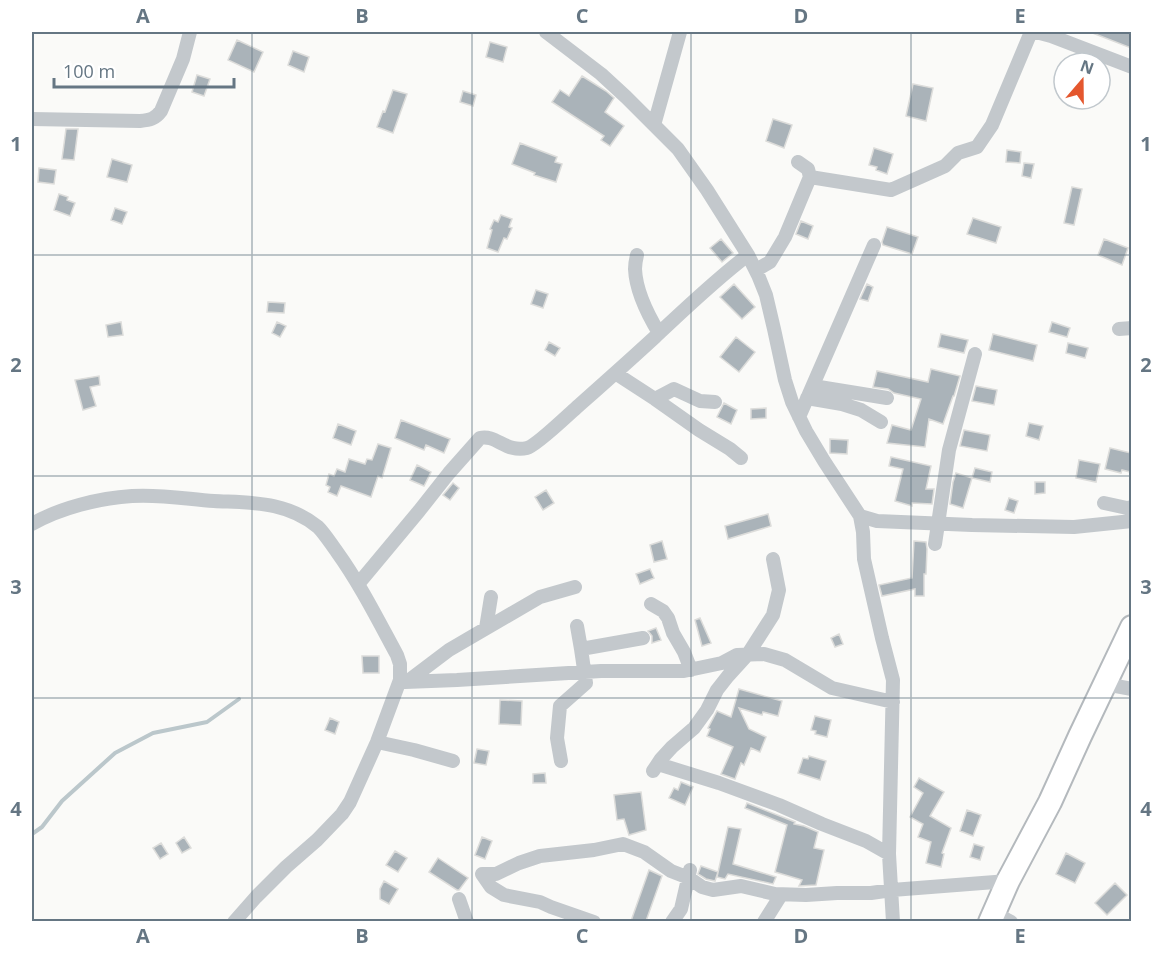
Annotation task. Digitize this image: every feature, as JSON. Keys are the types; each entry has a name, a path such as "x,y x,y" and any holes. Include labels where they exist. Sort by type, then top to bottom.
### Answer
{"highway":[{"path":"998,919 1008,881 1050,802 1131,627"}],"street":[{"path":"32,119 140,121 157,117 183,59 190,32"},
{"path":"546,32 601,74 626,97 678,149 707,190 756,270 769,306 785,380 799,417 860,516 864,559 893,680 889,854 893,921"},
{"path":"654,125 680,32"},
{"path":"810,177 891,190 945,166 958,153 977,147 992,125 1031,32"},
{"path":"1036,32 1131,67"},
{"path":"756,270 770,262 785,237 810,177 808,169 798,162"},
{"path":"799,417 874,245"},
{"path":"637,255 635,269 640,294 659,333"},
{"path":"358,584 480,438 492,438 511,449 528,448 615,373 728,270 748,255"},
{"path":"935,544 949,450 975,354"},
{"path":"615,373 741,458"},
{"path":"655,399 674,389 700,401 716,402"},
{"path":"810,392 887,398"},
{"path":"810,392 861,410 881,422"},
{"path":"32,524 53,513 72,507 130,496 262,503 288,509 306,518 320,529 358,584 396,655 404,680"},
{"path":"1104,502 1131,507"},
{"path":"860,516 877,521 1074,527 1131,521"},
{"path":"773,559 779,590 773,615 748,654 722,683 694,728 672,747 656,768 719,783 779,805 866,841 889,854"},
{"path":"234,921 342,814 350,802 404,680 449,650 540,597 575,588"},
{"path":"486,628 491,597"},
{"path":"651,604 663,611 668,618 691,670"},
{"path":"561,761 557,738 560,706 586,682 577,626"},
{"path":"580,649 643,638"},
{"path":"404,680 457,680 601,670 684,671 722,663 737,655 764,654 784,660 832,688 893,702"},
{"path":"1105,684 1131,689"},
{"path":"377,742 453,761"},
{"path":"594,921 540,902 504,895 491,887 482,874 496,874 540,856 624,844 645,852 671,871 689,874 702,887 713,890 741,886 781,895 871,893 1008,881"},
{"path":"672,921 681,909 689,874"},
{"path":"764,921 781,895"},
{"path":"459,899 468,921"}],"building":[{"path":"1090,32 1131,32 1131,48"},
{"path":"237,40 263,52 254,72 228,60"},
{"path":"490,42 507,47 503,62 486,57"},
{"path":"293,51 309,57 304,72 288,65"},
{"path":"197,75 210,79 204,96 192,92"},
{"path":"582,76 614,98 605,112 624,126 610,146 601,140 604,136 552,102 560,90 569,96"},
{"path":"913,84 933,88 926,121 906,116"},
{"path":"393,90 407,94 393,133 377,127"},
{"path":"463,91 476,95 473,106 460,102"},
{"path":"773,119 792,125 784,148 766,141"},
{"path":"66,129 78,129 74,160 62,159"},
{"path":"520,143 557,157 555,162 562,164 556,182 534,175 535,173 512,164"},
{"path":"874,148 893,154 887,174 869,165"},
{"path":"1007,150 1021,152 1020,163 1006,162"},
{"path":"112,159 132,165 127,182 107,177"},
{"path":"1024,163 1034,164 1031,178 1022,176"},
{"path":"39,168 56,170 54,184 38,182"},
{"path":"1072,187 1082,189 1074,225 1064,223"},
{"path":"59,194 75,203 70,216 54,210"},
{"path":"115,208 127,212 122,224 111,220"},
{"path":"501,215 512,219 509,227 512,228 507,239 504,238 498,252 487,248 492,230 490,229 494,220 498,222"},
{"path":"973,218 1001,227 996,243 967,234"},
{"path":"801,221 813,226 808,239 796,234"},
{"path":"887,227 918,237 912,254 883,245"},
{"path":"721,239 733,253 722,262 710,248"},
{"path":"1104,239 1128,248 1122,265 1098,255"},
{"path":"734,284 755,307 742,319 720,297"},
{"path":"867,284 873,287 868,301 860,299"},
{"path":"536,290 548,294 543,308 531,304"},
{"path":"268,302 285,303 284,313 267,312"},
{"path":"121,322 123,335 108,337 106,325"},
{"path":"277,322 286,326 280,337 272,333"},
{"path":"1052,322 1070,328 1067,337 1049,332"},
{"path":"941,334 968,340 964,353 938,347"},
{"path":"993,334 1037,345 1033,361 989,350"},
{"path":"736,337 755,352 739,372 720,357"},
{"path":"549,342 560,348 555,356 545,350"},
{"path":"1068,343 1088,348 1085,358 1066,353"},
{"path":"931,369 960,376 943,424 929,419 925,447 887,443 892,425 911,430 921,399 873,387 877,371 928,382"},
{"path":"99,376 100,385 90,387 96,406 83,410 75,380"},
{"path":"976,386 997,390 994,405 972,401"},
{"path":"724,403 737,410 731,424 717,417"},
{"path":"766,408 766,418 751,419 751,409"},
{"path":"401,420 450,439 444,453 426,445 424,450 395,438"},
{"path":"1029,423 1043,426 1039,440 1026,436"},
{"path":"338,424 356,431 351,445 333,438"},
{"path":"964,430 990,435 987,451 960,446"},
{"path":"830,439 848,440 847,454 830,453"},
{"path":"378,444 391,448 382,478 378,476 371,497 341,486 337,496 328,492 330,487 326,485 329,474 334,476 337,469 345,472 349,459 365,464 367,459 372,460"},
{"path":"1110,448 1131,453 1130,472 1122,470 1121,473 1105,469"},
{"path":"891,457 931,466 926,489 934,489 932,504 912,503 912,506 895,501 903,469 889,466"},
{"path":"1079,460 1100,464 1096,482 1076,478"},
{"path":"417,465 431,472 424,486 410,480"},
{"path":"975,468 992,472 990,482 972,478"},
{"path":"956,473 972,478 963,508 950,504"},
{"path":"1035,482 1045,482 1045,493 1035,494"},
{"path":"453,483 459,488 450,500 443,495"},
{"path":"546,490 554,503 543,510 535,497"},
{"path":"1009,498 1018,501 1014,513 1005,510"},
{"path":"768,514 771,526 728,539 725,526"},
{"path":"662,541 667,559 654,562 650,545"},
{"path":"914,541 926,542 924,596 915,596 915,589 882,596 879,585 912,578"},
{"path":"650,569 654,578 640,584 636,574"},
{"path":"700,618 711,643 702,646 695,620"},
{"path":"656,628 661,640 652,643 652,636 648,631"},
{"path":"839,634 843,644 835,647 831,638"},
{"path":"362,656 379,656 379,673 363,673"},
{"path":"739,689 782,701 778,716 763,712 762,715 739,708 749,729 766,737 760,752 751,748 744,765 741,763 735,779 721,774 733,747 707,736 710,729 708,728 717,711 731,717"},
{"path":"500,700 522,701 521,725 499,724"},
{"path":"815,716 831,720 827,737 815,734 816,731 811,730"},
{"path":"330,718 339,722 335,734 325,730"},
{"path":"477,749 489,751 486,765 474,763"},
{"path":"809,756 826,761 820,780 798,773 803,758 808,759"},
{"path":"545,773 546,783 533,783 533,774"},
{"path":"919,778 944,792 930,816 951,828 942,853 944,854 941,867 926,863 931,842 918,837 923,824 910,817 923,793 914,787"},
{"path":"681,782 693,787 685,805 669,798 674,788 678,790"},
{"path":"641,792 646,830 629,835 624,819 617,820 614,795"},
{"path":"747,803 818,832 814,848 824,850 816,885 799,886 802,880 775,872 787,825 745,808"},
{"path":"967,810 981,815 973,836 960,831"},
{"path":"728,827 741,829 733,864 776,877 773,884 728,874 725,879 717,877"},
{"path":"184,837 191,848 182,853 176,843"},
{"path":"482,837 492,841 485,859 475,855"},
{"path":"161,843 168,854 160,859 153,848"},
{"path":"974,844 984,847 980,860 970,857"},
{"path":"395,851 407,858 398,872 386,865"},
{"path":"1066,853 1085,863 1075,883 1056,874"},
{"path":"438,858 468,878 459,890 429,872"},
{"path":"701,866 718,872 715,881 698,874"},
{"path":"649,870 662,876 646,921 631,921"},
{"path":"384,881 398,889 389,904 380,899 380,889"},
{"path":"1115,883 1127,895 1107,915 1095,903"}],"waterway":[{"path":"32,834 42,827 62,801 115,753 153,733 207,722 239,699"}]}
